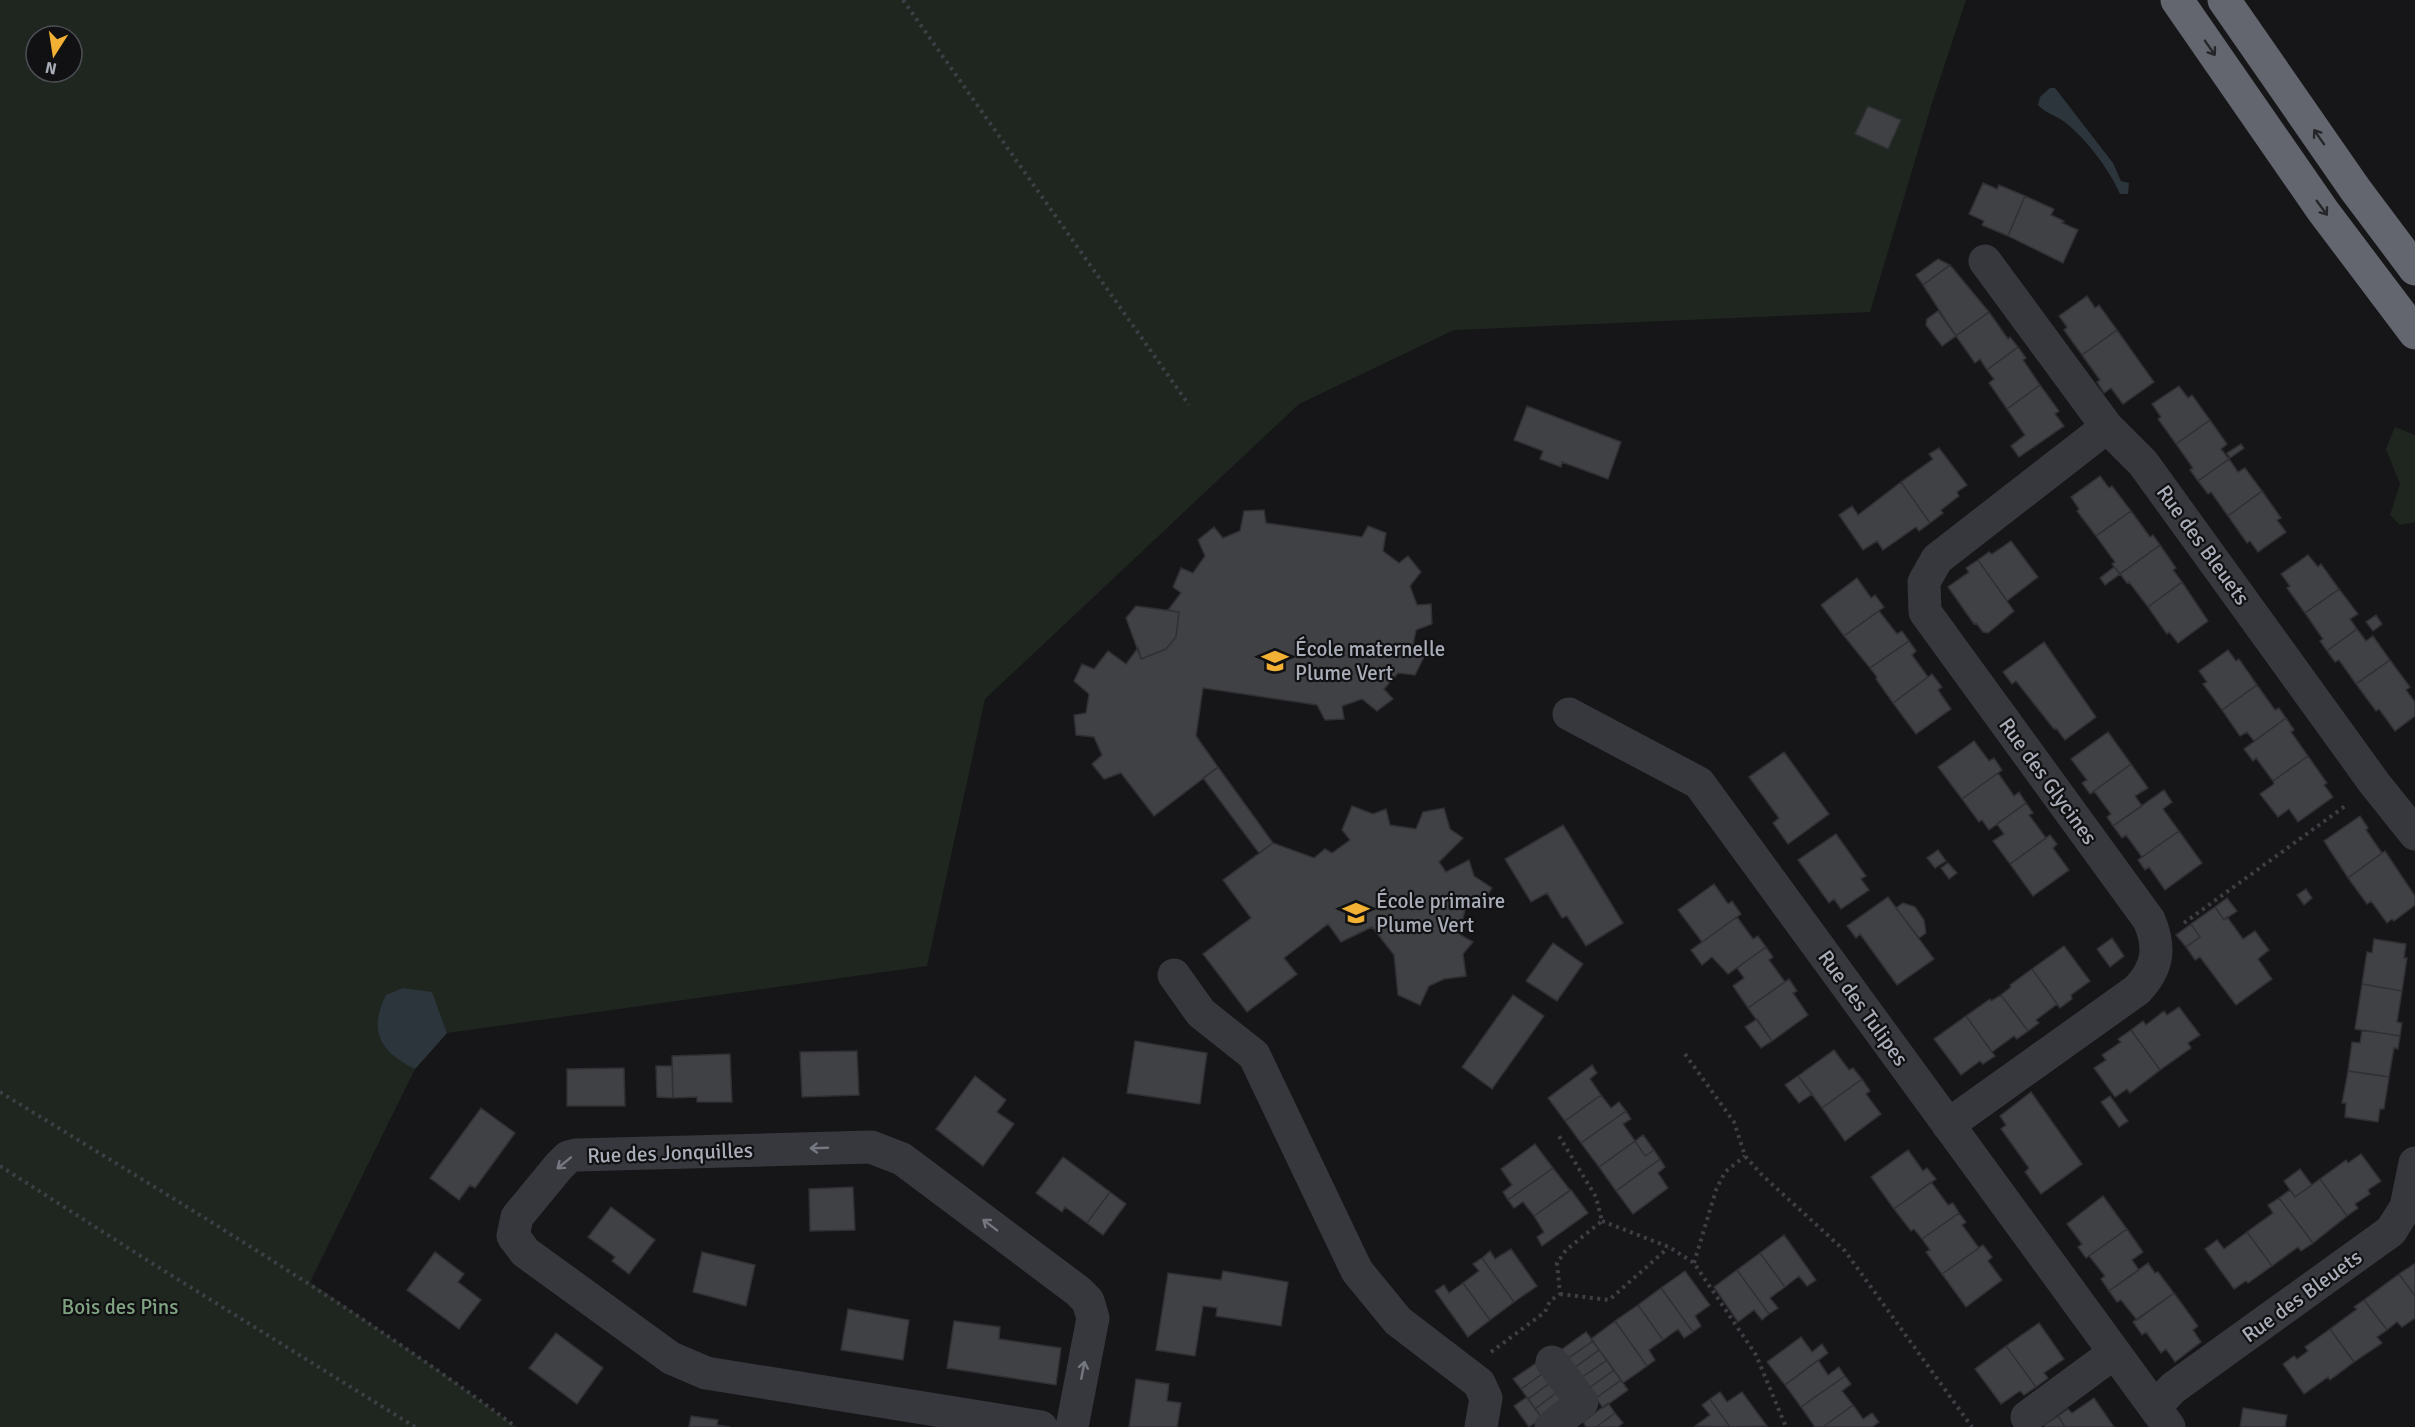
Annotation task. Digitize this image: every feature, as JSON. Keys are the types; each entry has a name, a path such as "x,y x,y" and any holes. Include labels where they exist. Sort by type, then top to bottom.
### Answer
{"highway":[{"path":"2177,0 2323,211 2415,333"},
{"path":"2224,0 2355,189 2415,269"}],"street":[{"name":"Rue des Bleuets","path":"1985,261 2107,427 2143,463 2375,784 2415,834"},
{"name":"Rue des Glycines","path":"1948,1125 2137,990 2149,977 2155,963 2155,939 2149,920 1924,612 1924,582 1938,560 2107,427"},
{"name":"Rue des Tulipes","path":"1569,714 1698,783 2162,1416"},
{"path":"1174,975 1201,1013 1254,1055 1357,1271 1398,1320 1479,1383 1486,1398 1481,1427"},
{"name":"Rue des Jonquilles","path":"1041,1427 990,1423 694,1369 666,1354 525,1252 513,1236 517,1217 559,1166 568,1157 576,1155 871,1147 887,1151 912,1166 1078,1291 1088,1301 1093,1318 1072,1427"},
{"name":"Rue des Bleuets","path":"2162,1416 2173,1388 2391,1231 2406,1207 2415,1163"},
{"path":"2027,1417 2114,1353"},
{"path":"1552,1362 1582,1402 1562,1424"}],"path":[{"path":"903,0 1189,405"},
{"path":"2155,939 2194,916 2375,784"},
{"path":"1685,1054 1734,1122 1745,1156 1762,1175 1845,1251 1972,1427"},
{"path":"0,1092 310,1282 447,1376 516,1427"},
{"path":"1559,1136 1596,1197 1602,1221"},
{"path":"1694,1263 1716,1190 1725,1172 1745,1156"},
{"path":"0,1166 415,1427"},
{"path":"1602,1221 1669,1247 1694,1263 1756,1355 1786,1427"},
{"path":"1560,1294 1557,1263 1566,1250 1602,1221"},
{"path":"1466,1371 1545,1312 1550,1301 1560,1294 1609,1300 1669,1247"}],"green space":[{"name":"Bois des Pins","path":"0,0 1966,0 1932,103 1870,312 1454,330 1299,404 985,699 927,966 447,1033 415,1069 310,1282 447,1376 516,1427 0,1427"},
{"path":"2395,427 2415,435 2415,522 2400,525 2390,515 2400,484 2386,449"}],"shaded area":[{"path":"2050,88 2055,88 2113,163 2121,181 2129,183 2128,194 2120,194 2104,165 2074,130 2038,105 2040,97"},
{"path":"403,988 432,992 447,1033 415,1069 386,1048 378,1030 378,1019 386,995"}],"building":[{"path":"1868,106 1901,120 1888,149 1855,134"},
{"path":"1983,183 1997,189 1999,185 2025,196 2008,236 1982,225 1984,221 1969,214"},
{"path":"2025,196 2054,209 2051,215 2078,230 2063,263 2008,236"},
{"path":"1938,259 1950,265 1923,285 1916,275"},
{"path":"1950,265 1989,312 1956,336 1923,285"},
{"path":"2087,296 2095,308 2099,305 2117,330 2082,355 2064,330 2067,327 2059,316"},
{"path":"1938,311 1956,336 1942,346 1926,325 1927,319"},
{"path":"1989,312 2008,339 2010,337 2018,347 1987,370 1980,359 1975,363 1956,336"},
{"path":"2117,330 2154,382 2123,404 2111,388 2104,393 2097,382 2100,380 2082,355"},
{"path":"2018,347 2026,358 2023,360 2040,385 2007,409 1989,383 1994,379 1987,370"},
{"path":"2040,385 2059,411 2055,414 2064,426 2019,457 2011,446 2025,435 2007,409"},
{"path":"2179,386 2188,398 2192,395 2210,420 2176,444 2158,419 2161,417 2152,404"},
{"path":"1527,406 1621,442 1608,479 1562,462 1561,467 1540,459 1543,451 1514,440"},
{"path":"2210,420 2227,444 2221,449 2229,459 2198,481 2190,470 2193,468 2176,444"},
{"path":"2241,444 2244,448 2230,458 2227,453"},
{"path":"1939,448 1967,485 1957,492 1959,496 1941,510 1943,513 1930,523 1901,482 1933,459 1929,454"},
{"path":"2229,459 2238,472 2245,468 2262,491 2228,516 2211,492 2208,494 2198,481"},
{"path":"2100,476 2109,488 2112,486 2131,511 2096,536 2077,511 2079,509 2071,497"},
{"path":"1901,482 1930,523 1919,531 1916,527 1883,550 1877,541 1863,550 1839,515 1852,506 1858,515"},
{"path":"2262,491 2281,518 2277,520 2286,532 2258,552 2250,541 2247,543 2228,516"},
{"name":"École maternelle Plume Vert","path":"1264,510 1266,523 1362,537 1368,526 1386,533 1383,551 1399,563 1408,556 1421,572 1410,586 1417,605 1431,604 1432,624 1416,630 1412,651 1424,657 1415,675 1398,673 1384,689 1393,699 1377,711 1362,699 1342,706 1344,719 1325,720 1317,705 1203,688 1196,736 1218,767 1154,816 1121,773 1104,779 1092,764 1102,755 1094,737 1076,735 1074,715 1086,713 1089,694 1074,681 1082,664 1094,669 1108,651 1126,664 1138,648 1141,659 1166,649 1176,637 1179,612 1168,610 1181,593 1173,587 1181,568 1193,573 1205,556 1198,540 1214,527 1223,538 1240,531 1244,511"},
{"path":"2131,511 2150,537 2153,535 2160,545 2120,574 2112,564 2115,562 2096,536"},
{"path":"2011,541 2038,577 2007,601 1978,560"},
{"path":"2160,545 2176,568 2173,570 2182,582 2148,607 2120,574"},
{"path":"2308,555 2318,567 2321,564 2339,589 2305,613 2287,588 2290,586 2281,574"},
{"path":"1978,560 2014,611 1988,633 1983,632 1976,623 1974,624 1948,587 1969,572 1966,568"},
{"path":"2114,567 2120,574 2105,585 2100,578"},
{"path":"1857,578 1871,598 1875,595 1884,607 1844,636 1821,605"},
{"path":"2182,582 2208,621 2178,643 2169,632 2167,634 2148,607"},
{"path":"2339,589 2358,614 2350,619 2357,629 2327,651 2320,641 2323,639 2305,613"},
{"path":"1136,606 1179,612 1176,637 1166,649 1141,659 1126,618"},
{"path":"1879,611 1897,634 1902,631 1909,641 1870,668 1844,636"},
{"path":"2376,615 2382,624 2373,631 2366,622"},
{"path":"2357,629 2366,641 2373,636 2390,660 2356,684 2339,660 2335,662 2327,651"},
{"path":"1909,641 1916,651 1912,655 1928,677 1893,703 1870,668"},
{"path":"2044,642 2096,717 2065,740 2016,681 2012,684 2003,672"},
{"path":"2228,650 2236,661 2239,659 2257,685 2222,710 2203,684 2207,682 2199,671"},
{"path":"2390,660 2410,687 2406,690 2415,702 2415,716 2395,731 2379,709 2376,711 2356,684"},
{"path":"1932,674 1942,687 1938,690 1951,709 1916,734 1893,703"},
{"path":"2257,685 2275,710 2279,708 2286,718 2254,741 2247,732 2240,736 2222,710"},
{"path":"2286,718 2294,730 2291,732 2308,756 2273,781 2256,758 2253,761 2244,749"},
{"path":"2108,732 2131,764 2090,794 2082,783 2087,780 2071,759"},
{"path":"1974,741 1989,761 1994,758 2002,770 1962,799 1938,767"},
{"path":"1784,752 1829,814 1788,844 1773,823 1779,818 1749,777"},
{"path":"2308,756 2327,783 2324,785 2333,797 2298,822 2289,809 2278,817 2260,794 2274,784 2273,781"},
{"path":"2131,764 2148,788 2135,796 2142,806 2113,826 2107,817 2111,814 2094,791"},
{"path":"1218,767 1273,843 1259,853 1203,778"},
{"path":"1998,773 2014,796 2019,792 2026,803 1989,830 1982,820 1979,822 1962,799"},
{"path":"2164,790 2172,802 2163,809 2179,831 2142,857 2126,835 2122,838 2113,826"},
{"path":"2026,803 2033,813 2029,815 2046,838 2010,864 1993,841 2004,834 1997,824"},
{"name":"École primaire Plume Vert","path":"1352,806 1373,814 1386,809 1390,825 1416,829 1423,812 1444,808 1450,829 1463,838 1439,862 1446,872 1469,860 1474,876 1492,888 1479,908 1466,906 1459,934 1473,942 1463,954 1466,976 1444,979 1429,986 1420,1005 1398,995 1394,955 1372,927 1341,942 1328,924 1284,958 1297,974 1247,1012 1203,954 1251,918 1223,880 1273,843 1314,858 1325,849 1332,853 1350,840 1342,830"},
{"path":"2360,816 2368,828 2366,830 2382,853 2348,878 2324,841"},
{"path":"1563,825 1623,923 1586,946 1567,916 1562,918 1547,893 1531,902 1505,859"},
{"path":"2179,831 2202,863 2165,890 2149,867 2145,870 2138,860"},
{"path":"1836,834 1866,876 1861,879 1869,890 1841,909 1834,899 1829,903 1798,860"},
{"path":"2050,835 2057,844 2053,848 2069,870 2033,896 2010,864"},
{"path":"1938,850 1946,861 1935,868 1927,858"},
{"path":"2385,851 2415,896 2415,905 2394,921 2392,919 2387,923 2371,901 2367,904 2348,878"},
{"path":"1948,863 1957,873 1949,879 1941,868"},
{"path":"1714,884 1728,904 1732,901 1741,914 1702,942 1678,910"},
{"path":"2306,889 2312,898 2304,905 2297,895"},
{"path":"1888,897 1934,959 1897,985 1860,934 1856,938 1847,926"},
{"path":"2227,898 2237,911 2224,920 2215,907"},
{"path":"1903,903 1915,907 1924,920 1926,933 1919,938 1896,908"},
{"path":"2215,907 2224,920 2227,917 2243,939 2255,931 2269,950 2258,959 2272,979 2236,1005 2200,957 2195,960 2186,947 2200,937 2191,924"},
{"path":"1737,917 1753,939 1758,936 1766,947 1728,974 1712,957 1702,965 1691,950"},
{"path":"2191,924 2200,937 2186,947 2176,935"},
{"path":"2112,938 2124,956 2110,967 2097,949"},
{"path":"2374,939 2406,944 2404,958 2407,958 2402,991 2362,984 2367,952 2372,953"},
{"path":"1553,943 1583,964 1557,1001 1526,981"},
{"path":"2064,946 2090,981 2071,995 2072,999 2060,1008 2032,969"},
{"path":"1766,947 1773,957 1769,960 1785,982 1748,1008 1733,986 1744,978 1737,968"},
{"path":"2032,969 2057,1004 2036,1020 2039,1023 2028,1031 2001,995 2011,987 2010,985"},
{"path":"1789,979 1797,991 1793,993 1808,1015 1772,1041 1748,1008"},
{"path":"2362,984 2402,991 2397,1022 2402,1023 2400,1036 2355,1029"},
{"path":"1513,995 1544,1016 1492,1089 1462,1067"},
{"path":"2001,995 2028,1031 2017,1039 2014,1036 1992,1052 1966,1016 1990,999 1991,1001"},
{"path":"2179,1007 2200,1035 2188,1043 2191,1048 2160,1070 2131,1030 2143,1021 2146,1025 2164,1011 2167,1015"},
{"path":"1966,1016 1995,1056 1983,1064 1980,1061 1961,1075 1934,1039"},
{"path":"1757,1019 1772,1041 1761,1048 1745,1027"},
{"path":"2131,1030 2160,1070 2130,1093 2127,1089 2115,1097 2094,1068 2106,1060 2102,1055 2121,1042 2118,1039"},
{"path":"2362,1030 2400,1036 2398,1049 2394,1048 2389,1077 2348,1071 2352,1042 2360,1043"},
{"path":"1135,1041 1207,1053 1200,1104 1127,1093"},
{"path":"1834,1050 1849,1070 1853,1068 1862,1079 1822,1108 1798,1076"},
{"path":"857,1051 859,1095 802,1097 800,1052"},
{"path":"730,1054 732,1102 697,1102 697,1097 673,1098 672,1056"},
{"path":"1592,1065 1597,1073 1590,1079 1601,1095 1565,1121 1548,1098"},
{"path":"656,1066 672,1066 673,1098 657,1097"},
{"path":"624,1068 625,1106 567,1106 567,1069"},
{"path":"2348,1071 2389,1077 2384,1109 2380,1109 2378,1122 2345,1117 2346,1103 2342,1103"},
{"path":"975,1076 1006,1100 997,1112 1014,1124 983,1166 936,1129"},
{"path":"1798,1076 1812,1094 1799,1103 1785,1085"},
{"path":"1862,1079 1870,1091 1866,1094 1881,1114 1845,1141 1822,1108"},
{"path":"2031,1092 2082,1164 2041,1194 2025,1172 2029,1168 2001,1129 2006,1125 2000,1116"},
{"path":"1601,1095 1611,1108 1619,1102 1626,1111 1581,1143 1565,1121"},
{"path":"2110,1096 2128,1121 2119,1127 2101,1102"},
{"path":"481,1108 515,1133 475,1188 470,1185 459,1200 430,1178"},
{"path":"1626,1111 1631,1119 1623,1124 1635,1141 1599,1167 1581,1143"},
{"path":"1643,1135 1654,1150 1645,1156 1635,1141"},
{"path":"1635,1141 1645,1156 1654,1150 1660,1159 1616,1191 1599,1167"},
{"path":"1535,1144 1553,1168 1508,1200 1503,1192 1512,1185 1501,1169"},
{"path":"1908,1150 1923,1171 1927,1168 1936,1179 1894,1209 1871,1177"},
{"path":"2361,1154 2381,1181 2368,1190 2370,1194 2355,1204 2358,1208 2347,1216 2320,1179 2346,1160 2348,1163"},
{"path":"1063,1157 1110,1192 1087,1223 1065,1207 1062,1212 1036,1193"},
{"path":"1660,1159 1665,1167 1658,1173 1668,1188 1633,1214 1616,1191"},
{"path":"1553,1168 1570,1190 1534,1216 1523,1202 1514,1208 1508,1200"},
{"path":"2300,1169 2312,1185 2295,1197 2284,1181"},
{"path":"2320,1179 2347,1216 2313,1243 2279,1198 2290,1190 2295,1197"},
{"path":"1931,1182 1948,1205 1953,1203 1959,1213 1922,1239 1914,1229 1911,1231 1894,1209"},
{"path":"853,1187 855,1230 810,1231 809,1189"},
{"path":"1571,1190 1588,1213 1542,1246 1537,1237 1544,1232 1534,1216"},
{"path":"1110,1192 1126,1204 1103,1235 1087,1223"},
{"path":"2103,1196 2127,1229 2086,1258 2078,1247 2082,1244 2067,1224"},
{"path":"2279,1198 2313,1243 2301,1251 2298,1247 2272,1266 2247,1232 2273,1213 2268,1205"},
{"path":"611,1207 655,1240 629,1274 612,1261 615,1257 588,1237"},
{"path":"1959,1213 1966,1222 1962,1225 1979,1248 1942,1274 1926,1252 1930,1250 1922,1239"},
{"path":"2127,1229 2143,1252 2132,1260 2139,1270 2109,1291 2101,1279 2105,1276 2089,1256"},
{"path":"2247,1232 2272,1266 2248,1283 2246,1281 2234,1289 2205,1249 2217,1240 2224,1249"},
{"path":"1784,1235 1816,1280 1807,1286 1799,1276 1785,1287 1760,1253"},
{"path":"1983,1245 1992,1257 1988,1261 2002,1280 1966,1307 1942,1274"},
{"path":"1511,1249 1537,1286 1514,1302 1482,1258 1490,1251 1495,1259"},
{"path":"435,1252 464,1274 458,1282 481,1300 459,1329 407,1290"},
{"path":"702,1252 755,1265 746,1306 693,1292"},
{"path":"1760,1253 1785,1287 1770,1298 1778,1308 1769,1314 1737,1270"},
{"path":"1482,1258 1514,1302 1490,1320 1463,1283 1479,1271 1473,1264"},
{"path":"2148,1263 2174,1293 2137,1320 2121,1300 2117,1302 2109,1291"},
{"path":"2415,1264 2415,1296 2399,1274"},
{"path":"1737,1270 1769,1314 1762,1320 1754,1310 1738,1322 1714,1287"},
{"path":"1223,1271 1288,1282 1281,1326 1216,1316 1217,1308 1203,1306 1195,1356 1156,1350 1168,1273 1221,1280"},
{"path":"1685,1271 1710,1305 1695,1316 1701,1326 1693,1332 1661,1288"},
{"path":"2399,1274 2415,1296 2415,1318 2402,1327 2397,1322 2387,1330 2364,1300"},
{"path":"1463,1283 1490,1320 1468,1337 1435,1291 1444,1285 1449,1293"},
{"path":"1661,1288 1693,1332 1684,1338 1678,1329 1663,1340 1638,1305"},
{"path":"2174,1293 2198,1326 2193,1330 2201,1342 2175,1362 2166,1349 2161,1353 2146,1332 2142,1335 2133,1322"},
{"path":"2364,1300 2387,1330 2377,1337 2382,1343 2354,1362 2330,1329 2357,1309 2354,1307"},
{"path":"1638,1305 1663,1340 1649,1350 1655,1360 1647,1366 1615,1321"},
{"path":"848,1309 909,1320 903,1360 841,1350"},
{"path":"954,1321 1000,1327 999,1339 1061,1348 1056,1385 947,1368"},
{"path":"1615,1321 1647,1366 1623,1383 1591,1339"},
{"path":"2039,1323 2064,1359 2044,1373 2048,1378 2036,1387 2006,1346"},
{"path":"2330,1329 2354,1362 2330,1380 2328,1377 2304,1394 2283,1364 2294,1356 2297,1359 2308,1351 2305,1347"},
{"path":"1586,1332 1593,1341 1567,1359 1561,1350"},
{"path":"556,1333 603,1368 577,1404 529,1368"},
{"path":"1801,1337 1812,1352 1822,1344 1828,1353 1785,1385 1767,1362"},
{"path":"1593,1341 1599,1350 1574,1368 1567,1359"},
{"path":"2006,1346 2036,1387 2024,1395 2020,1391 2001,1404 1975,1369"},
{"path":"1599,1350 1607,1360 1581,1378 1574,1368"},
{"path":"1607,1360 1614,1370 1589,1388 1581,1378"},
{"path":"1818,1360 1828,1375 1839,1367 1845,1376 1801,1407 1785,1385"},
{"path":"1539,1361 1546,1371 1521,1389 1513,1379"},
{"path":"1614,1370 1621,1380 1596,1398 1589,1388"},
{"path":"1546,1371 1553,1381 1528,1399 1521,1389"},
{"path":"1845,1376 1851,1384 1842,1391 1853,1405 1823,1427 1815,1427 1801,1407"},
{"path":"1136,1379 1169,1384 1167,1401 1181,1403 1177,1427 1129,1427"},
{"path":"1621,1380 1628,1390 1603,1408 1596,1398"},
{"path":"1553,1381 1560,1390 1535,1409 1528,1399"},
{"path":"1560,1390 1567,1400 1542,1418 1535,1409"},
{"path":"1720,1392 1727,1402 1742,1392 1767,1426 1730,1427 1710,1399"},
{"path":"1527,1397 1542,1418 1529,1427 1514,1406"},
{"path":"2094,1398 2114,1427 2065,1427 2058,1416 2068,1409 2072,1413"},
{"path":"1710,1399 1730,1427 1695,1426 1710,1415 1702,1405"},
{"path":"1608,1403 1615,1413 1596,1427 1586,1427 1583,1422"},
{"path":"1853,1405 1863,1419 1872,1413 1879,1422 1872,1427 1823,1427"},
{"path":"2243,1408 2287,1415 2285,1427 2240,1427"},
{"path":"1615,1413 1623,1423 1618,1427 1596,1427"},
{"path":"691,1416 718,1420 717,1425 730,1427 689,1427"},
{"path":"2058,1416 2065,1427 2045,1427 2044,1425"}],"place":[{"name":"École maternelle Plume Vert","path":"1275,661"},
{"name":"École primaire Plume Vert","path":"1356,913"}]}
